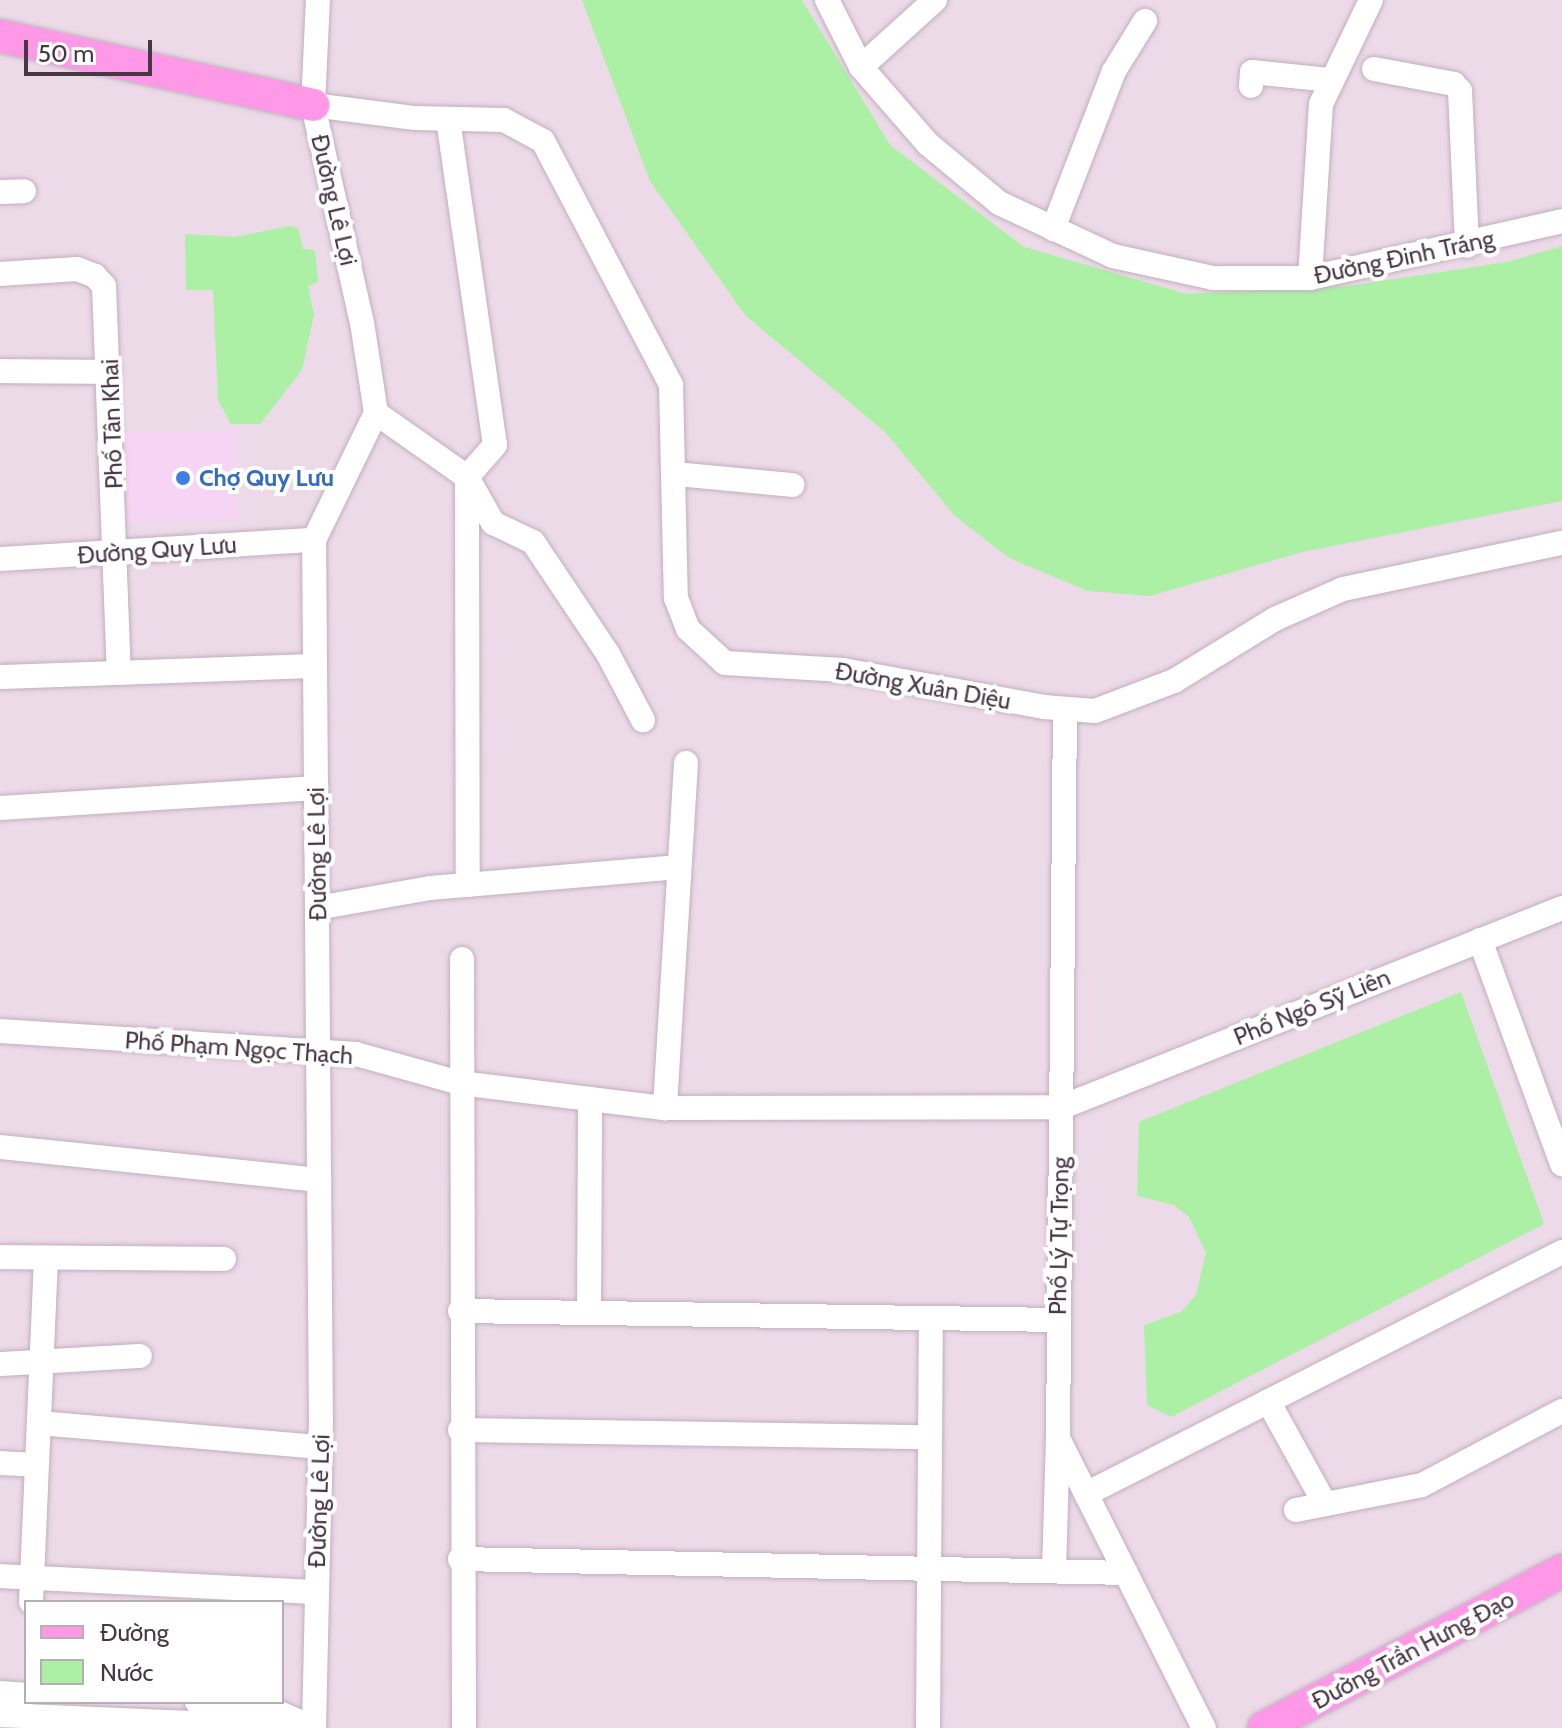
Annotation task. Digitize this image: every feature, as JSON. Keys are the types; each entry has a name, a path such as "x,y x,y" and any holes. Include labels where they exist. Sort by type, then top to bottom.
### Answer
{"main road":[{"path":"0,36 313,105"},
{"name":"Đường Trần Hưng Đạo","path":"1264,1728 1562,1571"}],"street":[{"name":"Đường Lê Lợi","path":"314,1728 320,1447 320,1054 314,540 376,413 362,323 313,105 318,0"},
{"name":"Đường Đinh Tráng","path":"827,0 861,67 928,144 999,203 1113,256 1213,278 1310,278 1467,246 1562,221"},
{"path":"861,67 935,0"},
{"path":"1310,278 1321,104 1329,80 1371,0"},
{"path":"1053,229 1114,71 1145,21"},
{"path":"1374,69 1454,84 1460,91 1467,246"},
{"path":"1251,86 1252,72 1329,80"},
{"name":"Đường Xuân Diệu","path":"313,105 448,119 504,120 543,141 671,385 679,613 700,646 725,663 843,670 1065,709 1095,711 1174,681 1275,619 1343,589 1562,543"},
{"path":"448,119 495,445 467,477 468,885"},
{"name":"Phố Tân Khai","path":"0,274 77,269 101,280 109,372 119,673"},
{"path":"0,371 109,372"},
{"path":"376,413 467,477 493,523 533,542 608,654 643,720"},
{"path":"676,474 792,485"},
{"name":"Đường Quy Lưu","path":"0,559 314,540"},
{"path":"0,677 315,666"},
{"name":"Phố Lý Tự Trọng","path":"1065,709 1058,1438 1204,1728"},
{"path":"665,1108 686,763"},
{"path":"0,808 316,788"},
{"path":"317,908 468,885 679,867"},
{"name":"Phố Ngô Sỹ Liên","path":"1062,1107 1562,908"},
{"path":"1480,940 1562,1164"},
{"path":"462,959 460,1559 464,1728"},
{"name":"Phố Phạm Ngọc Thạch","path":"0,1031 356,1054 460,1083 665,1108 1062,1107"},
{"path":"589,1313 590,1099"},
{"path":"0,1147 319,1180"},
{"path":"1086,1494 1562,1252"},
{"path":"0,1257 46,1260 224,1259"},
{"path":"31,1590 46,1260"},
{"path":"460,1311 1057,1320"},
{"path":"928,1728 931,1318"},
{"path":"0,1364 140,1356"},
{"path":"1268,1401 1325,1504"},
{"path":"1296,1510 1422,1485 1562,1411"},
{"path":"39,1423 320,1447"},
{"path":"460,1430 930,1437"},
{"path":"1054,1571 1058,1438"},
{"path":"0,1463 36,1465"},
{"path":"460,1559 1126,1573"},
{"path":"0,1576 31,1590 317,1592"},
{"path":"0,1693 24,1703"},
{"path":"0,1715 26,1704 136,1717 305,1728"},
{"path":"240,1704 261,1705 314,1728"}],"shaded area":[{"path":"0,0 1562,0 1562,1728 0,1728"},
{"name":"Chợ Quy Lưu","path":"237,431 239,520 127,522 125,433"}],"water":[{"path":"582,0 802,0 890,145 1024,247 1187,294 1348,286 1507,262 1562,246 1562,501 1302,552 1150,596 1088,591 1009,558 955,516 885,432 745,315 650,181"},
{"path":"289,226 298,228 303,249 315,250 318,282 308,286 314,315 302,370 260,424 231,424 218,400 213,290 186,290 185,234 236,237"},
{"path":"1461,992 1544,1224 1171,1417 1147,1405 1144,1325 1181,1312 1196,1295 1206,1253 1189,1217 1174,1205 1137,1196 1139,1122"}],"place":[{"name":"Chợ Quy Lưu","path":"183,478"}]}
